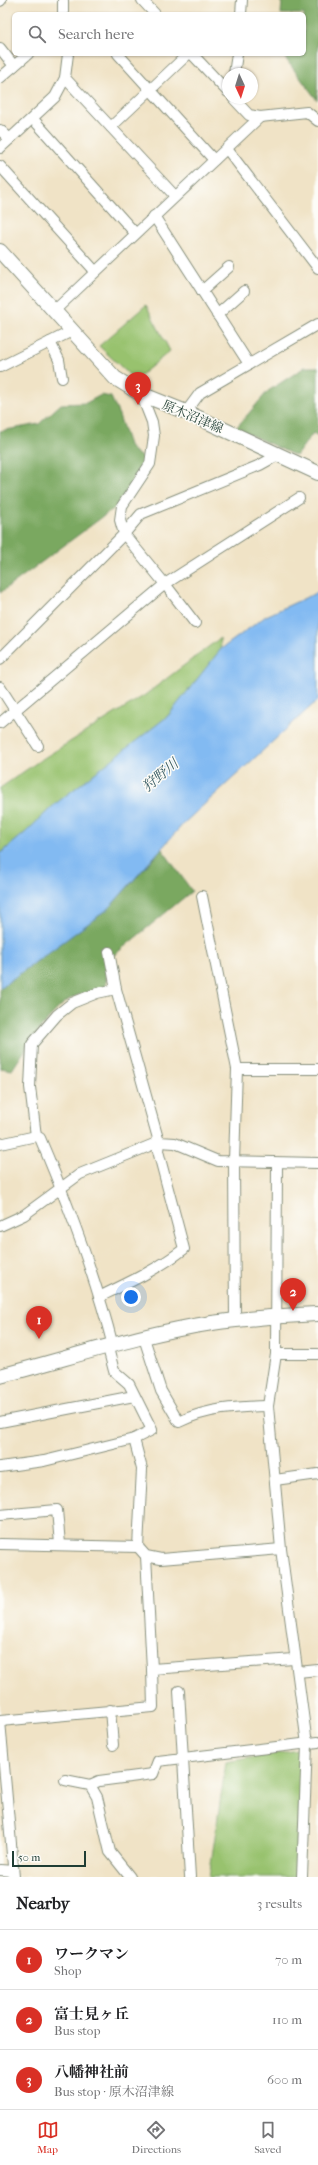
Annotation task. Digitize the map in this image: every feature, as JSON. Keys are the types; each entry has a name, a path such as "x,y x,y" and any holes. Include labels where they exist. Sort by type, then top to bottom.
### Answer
{"main road":[{"name":"原木沼津線","path":"0,252 53,312 115,378 140,394 186,412 318,473"},
{"path":"0,1376 144,1338 212,1323 277,1316 318,1314"}],"street":[{"path":"63,0 63,12"},
{"path":"142,0 153,12"},
{"path":"241,12 242,0"},
{"path":"0,48 14,66"},
{"path":"0,78 26,56"},
{"path":"0,148 55,97 65,78 68,56"},
{"path":"120,56 214,160"},
{"path":"111,127 186,56"},
{"path":"194,56 222,86"},
{"path":"235,68 236,56"},
{"path":"65,78 175,196"},
{"path":"239,104 249,115 260,117 307,112 318,121"},
{"path":"53,312 260,117"},
{"path":"33,119 135,234"},
{"path":"0,130 10,139"},
{"path":"227,149 318,268"},
{"path":"0,166 95,271"},
{"path":"154,216 248,364"},
{"path":"202,291 228,268"},
{"path":"217,315 244,291"},
{"path":"186,412 200,393 318,324"},
{"path":"0,367 72,331"},
{"path":"50,342 59,360 62,378"},
{"path":"140,394 152,422 154,436 150,464 122,506 120,520 124,534 195,623"},
{"path":"0,659 124,534 141,514 260,465 278,454"},
{"path":"0,722 165,584 299,498"},
{"path":"0,687 38,746"},
{"path":"202,896 237,1069 234,1161 235,1320"},
{"path":"100,1296 164,1265 184,1249 158,1151 158,1142 116,989 109,952"},
{"path":"0,1467 44,1461 134,1439 152,1430 129,1384 114,1371 111,1347 100,1296 61,1188 40,1138 36,1136 30,1087 32,1044 57,1015 72,1003 97,993 116,989"},
{"path":"237,1069 318,1069"},
{"path":"0,1144 36,1136"},
{"path":"0,1226 24,1215 80,1174 158,1142 175,1143 218,1161 318,1163"},
{"path":"277,1163 276,1354 268,1406 281,1549 294,1659 298,1672 307,1744 302,1877"},
{"path":"144,1338 161,1391 178,1422 193,1415 220,1408 268,1406"},
{"path":"276,1354 318,1354"},
{"path":"0,1422 134,1396"},
{"path":"134,1439 142,1469 138,1547 146,1556 161,1559 281,1549"},
{"path":"275,1480 318,1474"},
{"path":"0,1515 57,1510 60,1544"},
{"path":"0,1544 60,1544 138,1547"},
{"path":"0,1870 14,1874 0,1721 153,1707 146,1556"},
{"path":"152,1669 294,1659"},
{"path":"298,1672 318,1670"},
{"path":"179,1691 190,1877"},
{"path":"110,1710 113,1745"},
{"path":"65,1780 90,1785 99,1781 153,1774 158,1761 318,1742"},
{"path":"90,1785 97,1798 110,1852 130,1877"}],"green space":[{"path":"282,0 318,0 317,100 284,56 306,56 306,12 281,12"},
{"path":"146,305 170,351 135,380 99,346"},
{"path":"305,367 318,367 318,436 313,433 296,456 236,428 268,391"},
{"path":"101,395 111,397 119,415 130,448 145,460 116,507 0,593 0,431 39,424 61,404 86,403"},
{"path":"220,638 221,649 168,716 54,805 0,854 0,788 39,761 145,695"},
{"path":"162,849 192,891 107,961 106,988 76,996 67,1001 58,1008 41,1028 12,1070 0,1068 0,988 108,909"},
{"path":"303,1749 296,1877 209,1877 226,1762"}],"water":[{"name":"狩野川","path":"318,592 318,700 184,823 108,909 0,988 0,854 54,805 168,716 221,649 266,616"}],"place":[{"name":"八幡神社前","path":"138,405"},
{"name":"富士見ヶ丘","path":"293,1311"},
{"name":"ワークマン","path":"39,1339"}]}
